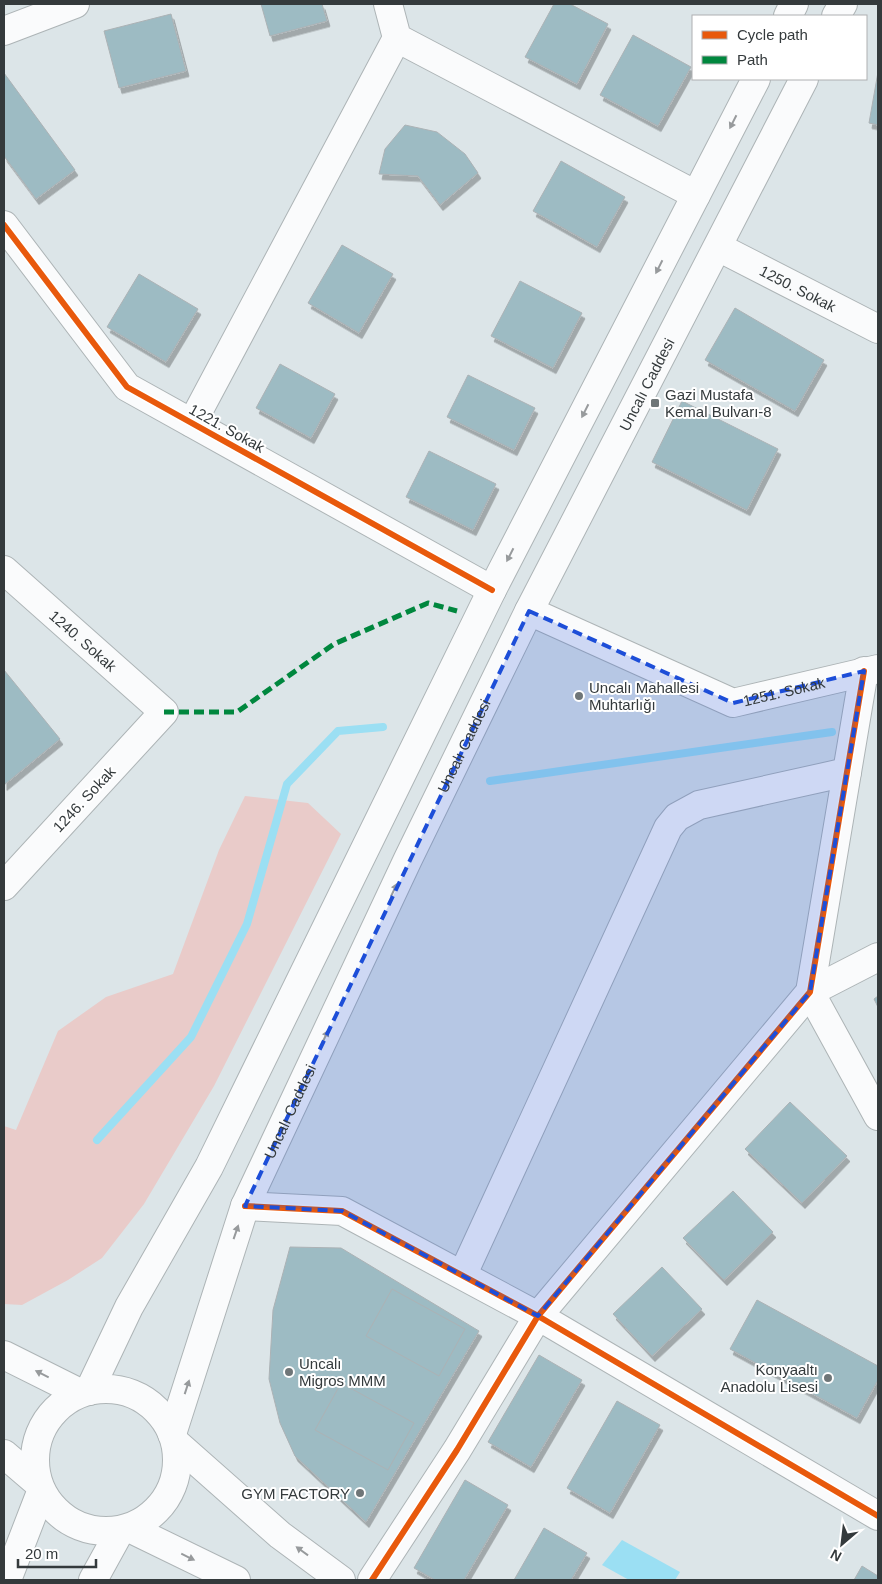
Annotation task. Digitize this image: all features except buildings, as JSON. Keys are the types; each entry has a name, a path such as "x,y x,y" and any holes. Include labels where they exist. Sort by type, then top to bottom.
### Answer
{"street":[{"path":"4,31 75,4"},
{"path":"192,423 397,38 388,4"},
{"path":"837,15 843,4"},
{"path":"397,38 696,195"},
{"path":"84,1392 129,1307 209,1167 492,590 755,80"},
{"name":"Uncalı Caddesi","path":"174,1438 245,1206 404,868 529,611 803,80"},
{"name":"1221. Sokak","path":"4,225 127,387 492,590"},
{"name":"1250. Sokak","path":"718,247 878,329"},
{"name":"1240. Sokak","path":"4,570 164,712"},
{"name":"1251. Sokak","path":"529,611 733,703 871,670"},
{"path":"871,670 847,772 810,992 878,1114"},
{"name":"1246. Sokak","path":"4,886 164,712"},
{"path":"463,1274 668,828 677,817 699,805 847,772"},
{"path":"372,1580 458,1450 538,1316 810,992 878,956"},
{"path":"245,1206 342,1211 463,1274 538,1316 878,1516"},
{"path":"4,1355 84,1392"},
{"path":"103,1388 126,1392 148,1402 165,1419 174,1438 178,1464 173,1487 161,1507 143,1523 125,1529 97,1532 74,1525 54,1511 40,1487 34,1469 35,1445 44,1423 60,1405 84,1392 103,1388"},
{"path":"174,1438 280,1535 342,1580"},
{"path":"4,1454 40,1487"},
{"path":"8,1580 40,1487"},
{"path":"93,1580 125,1529"},
{"path":"125,1529 236,1580"}],"highlighted area":[{"path":"529,611 733,703 864,671 810,992 538,1316 342,1211 245,1206"}],"shaded area":[{"path":"245,796 308,803 341,834 214,1086 144,1204 102,1258 68,1280 22,1305 4,1304 4,1126 16,1130 58,1031 106,997 173,974 219,850"}],"water":[{"path":"622,1540 680,1572 675,1580 629,1580 602,1565"}],"waterway":[{"path":"97,1140 191,1037 247,924 287,784 338,731 383,727"},
{"path":"490,781 832,732"}],"marked path":[{"path":"164,712 237,712 334,644 428,603 457,611"}],"cycle path":[{"path":"4,225 127,387 492,590"},
{"path":"372,1580 457,1450 538,1316 810,992 864,671"},
{"path":"245,1206 342,1211 538,1316 878,1516"}],"place":[{"name":"Gazi Mustafa Kemal Bulvarı-8","path":"655,403"},
{"name":"Uncalı Mahallesi Muhtarlığı","path":"579,696"},
{"name":"Uncalı Migros MMM","path":"289,1372"},
{"name":"Konyaaltı Anadolu Lisesi","path":"828,1378"},
{"name":"GYM FACTORY","path":"360,1493"}]}
